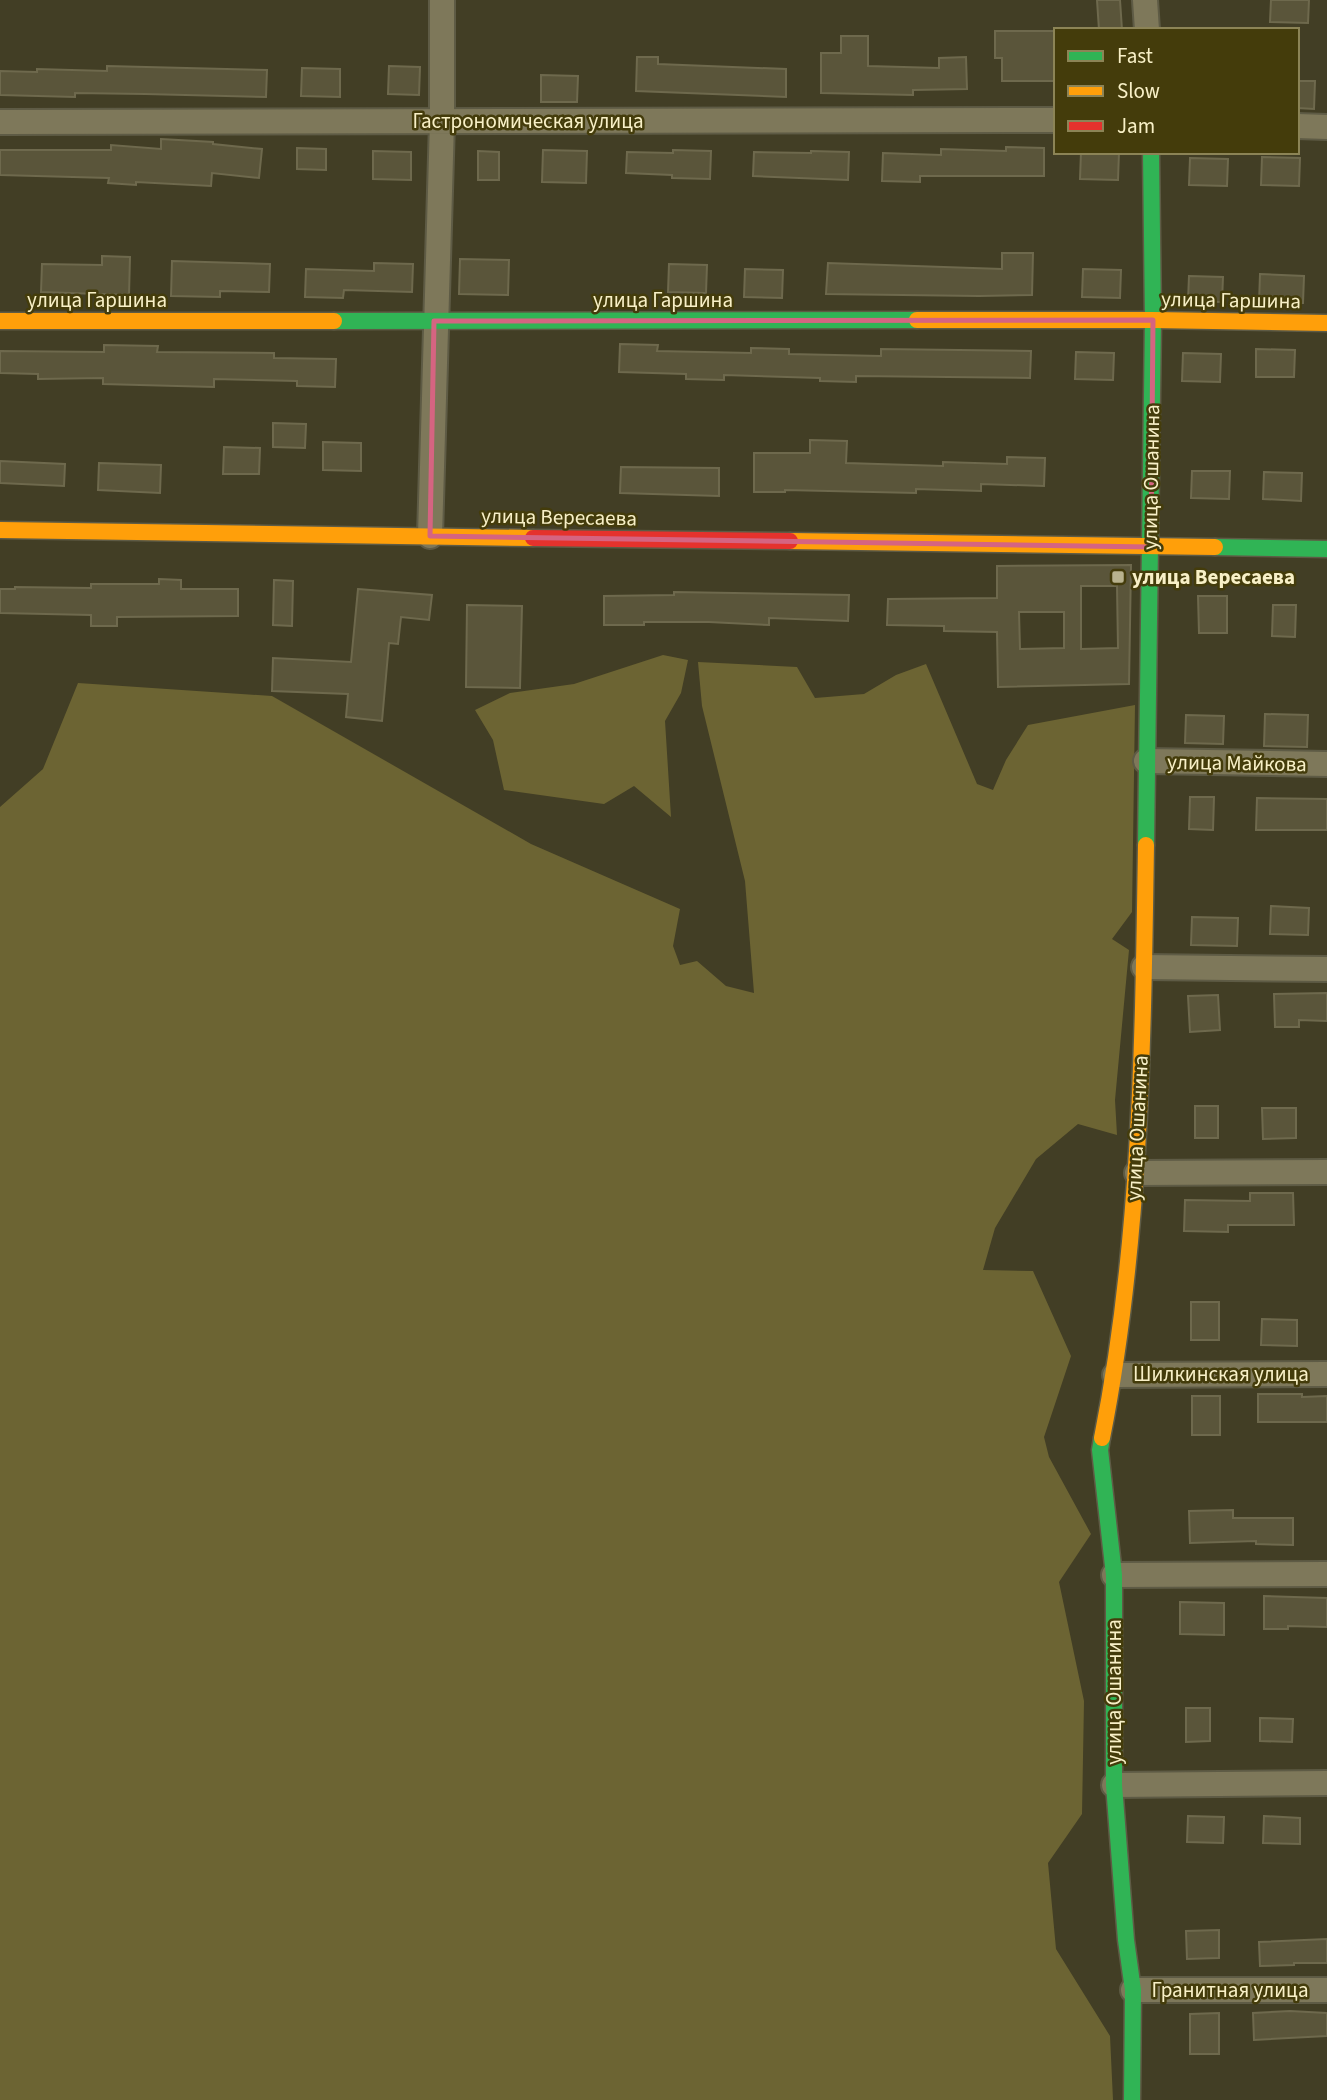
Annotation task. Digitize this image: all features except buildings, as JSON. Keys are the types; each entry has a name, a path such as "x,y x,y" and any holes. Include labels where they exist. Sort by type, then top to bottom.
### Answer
{"street":[{"path":"430,536 442,122 442,0"},
{"path":"1145,0 1147,28"},
{"name":"Гастрономическая улица","path":"0,122 1054,120"},
{"path":"1299,127 1327,127"},
{"name":"улица Ошанина","path":"1132,2100 1133,1990 1126,1940 1114,1785 1114,1575 1100,1450 1115,1375 1137,1173 1144,967 1151,547 1151,154"},
{"name":"улица Гаршина","path":"0,321 1153,320 1327,323"},
{"name":"улица Вересаева","path":"0,530 1327,549"},
{"name":"улица Майкова","path":"1146,761 1327,764"},
{"path":"1144,967 1327,969"},
{"path":"1137,1173 1327,1172"},
{"name":"Шилкинская улица","path":"1115,1375 1327,1374"},
{"path":"1114,1575 1327,1574"},
{"path":"1114,1785 1327,1783"},
{"name":"Гранитная улица","path":"1133,1990 1327,1990"}],"highlighted area":[{"path":"1153,320 1151,547 430,536 434,321"}],"shaded area":[{"path":"663,655 688,660 681,693 665,721 671,817 634,786 604,804 504,790 493,740 475,710 510,693 574,684"},
{"path":"698,662 797,667 815,698 864,694 896,675 926,664 977,784 993,790 1006,760 1028,725 1135,705 1132,912 1112,939 1129,950 1115,1100 1117,1135 1078,1124 1036,1159 995,1228 983,1270 1033,1271 1071,1356 1044,1437 1049,1457 1091,1534 1059,1582 1084,1701 1082,1814 1048,1863 1056,1949 1110,2036 1113,2100 0,2100 0,807 43,769 78,683 272,696 531,844 680,909 673,946 680,965 697,961 726,986 754,993 745,881 702,706"}],"traffic: fast":[{"path":"1146,845 1153,320 1151,154"},
{"path":"334,321 917,320"},
{"path":"1215,547 1327,549"},
{"path":"1102,1438 1100,1450 1114,1575 1114,1785 1126,1940 1133,1990 1132,2100"}],"traffic: slow":[{"path":"917,320 1327,323"},
{"path":"0,321 334,321"},
{"path":"0,530 533,538"},
{"path":"790,541 1215,547"},
{"path":"1102,1438 1125,1291 1138,1143 1146,845"}],"traffic: jam":[{"path":"533,538 790,541"}],"place":[{"name":"улица Вересаева","path":"1118,577"}]}
